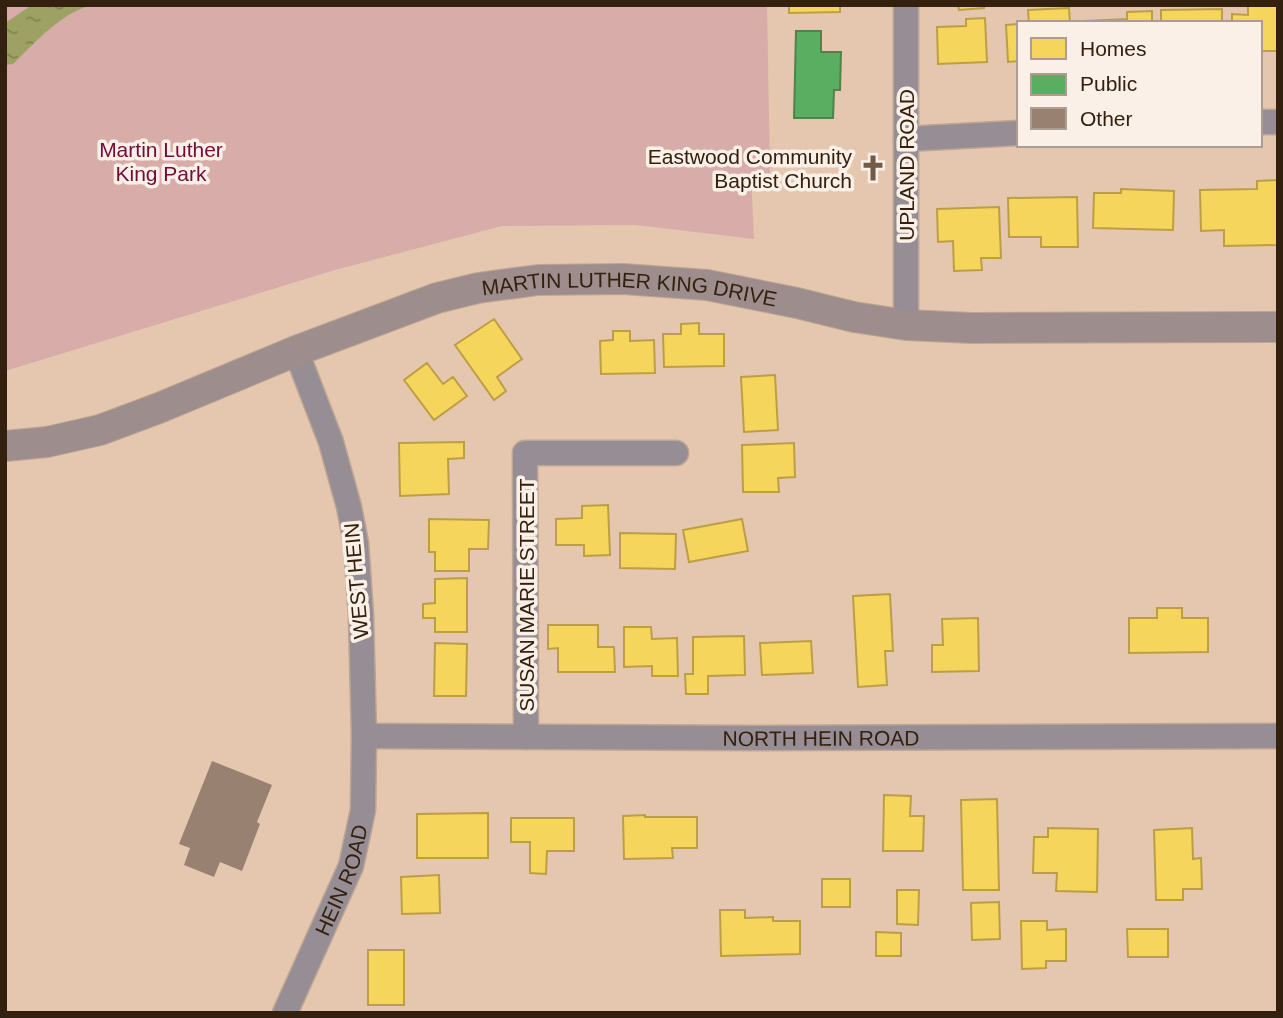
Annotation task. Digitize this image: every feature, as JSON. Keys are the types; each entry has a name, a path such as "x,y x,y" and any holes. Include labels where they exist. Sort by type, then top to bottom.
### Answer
{"main road":[{"name":"MARTIN LUTHER KING DRIVE","path":"5,446 47,442 100,430 437,298 478,288 538,280 623,279 707,285 854,317 906,325 972,328 1278,327"}],"street":[{"name":"UPLAND ROAD","path":"906,5 906,325"},
{"path":"906,139 1017,132"},
{"name":"WEST HEIN","path":"296,351 331,442 356,543 364,736"},
{"name":"SUSAN MARIE STREET","path":"526,737 525,453 676,453"},
{"name":"NORTH HEIN ROAD","path":"364,736 1278,736"},
{"name":"HEIN ROAD","path":"285,1013 351,866 363,810 364,736"}],"green space":[{"name":"Martin Luther King Park","path":"5,5 767,5 770,174 751,175 754,239 636,225 502,226 335,270 5,371"}],"water":[{"path":"32,5 95,5 61,20 13,64 5,65 5,23"}],"building: Homes":[{"path":"789,5 840,5 840,12 789,13"},
{"path":"958,5 984,5 984,8 959,10"},
{"path":"1248,5 1278,5 1278,51 1262,51 1262,21 1232,21 1232,14 1248,15"},
{"path":"1069,8 1070,21 1029,21 1028,10"},
{"path":"1222,9 1222,21 1161,21 1161,10"},
{"path":"1152,11 1152,21 1084,21 1127,19 1127,12"},
{"path":"985,18 987,62 938,64 937,27 966,26 966,19"},
{"path":"1017,24 1017,61 1008,62 1006,25"},
{"path":"1278,180 1278,245 1224,246 1224,230 1201,231 1200,190 1257,189 1257,181"},
{"path":"1121,189 1174,191 1173,230 1093,228 1094,193 1121,193"},
{"path":"1077,197 1078,247 1041,247 1041,237 1009,237 1008,198"},
{"path":"999,207 1001,258 981,258 982,270 954,271 953,241 938,242 937,209"},
{"path":"494,319 522,359 497,377 506,391 494,400 455,345"},
{"path":"699,323 699,334 724,334 724,366 664,367 663,334 681,334 681,324"},
{"path":"613,331 630,331 630,341 654,340 655,373 601,374 600,341 613,340"},
{"path":"427,363 443,384 453,377 467,396 434,420 404,380"},
{"path":"775,375 778,430 744,432 741,377"},
{"path":"464,442 464,458 448,459 449,494 400,496 399,443"},
{"path":"794,443 795,477 778,478 779,492 743,492 742,445"},
{"path":"608,505 610,555 584,556 584,545 556,545 556,519 582,518 582,506"},
{"path":"429,519 489,520 488,549 469,549 469,571 435,571 435,552 429,552"},
{"path":"742,519 748,551 689,562 683,530"},
{"path":"620,533 676,534 675,569 620,568"},
{"path":"467,578 467,632 435,632 435,618 423,618 423,604 435,603 435,579"},
{"path":"890,594 893,651 885,651 887,685 858,687 853,596"},
{"path":"1157,608 1182,608 1182,618 1208,618 1208,652 1129,653 1129,618 1157,618"},
{"path":"978,618 979,671 932,672 932,645 943,645 942,619"},
{"path":"548,625 598,625 598,647 614,647 615,672 558,672 558,648 548,649"},
{"path":"624,627 651,627 652,639 677,638 678,676 652,676 652,666 624,667"},
{"path":"744,636 745,675 708,676 708,694 686,694 685,674 693,674 693,637"},
{"path":"811,641 813,673 762,675 760,643"},
{"path":"435,643 467,644 466,696 434,696"},
{"path":"884,795 911,796 910,816 924,816 923,851 883,851"},
{"path":"997,799 999,890 963,890 961,800"},
{"path":"488,813 488,858 417,858 417,814"},
{"path":"623,816 697,817 697,848 672,848 673,858 624,859"},
{"path":"511,818 574,818 574,851 547,851 546,874 530,873 530,842 511,842"},
{"path":"1048,828 1098,829 1097,892 1056,891 1057,873 1033,873 1034,837 1048,837"},
{"path":"1192,828 1193,859 1201,858 1202,889 1183,889 1183,900 1156,900 1154,830"},
{"path":"439,875 440,913 402,914 401,877"},
{"path":"822,879 850,879 850,907 822,907"},
{"path":"897,890 919,890 918,925 897,924"},
{"path":"999,902 1000,939 972,940 971,903"},
{"path":"720,910 745,910 745,918 773,917 773,921 800,921 800,954 721,956"},
{"path":"1021,921 1047,921 1047,930 1066,929 1066,961 1046,961 1046,968 1022,969"},
{"path":"1127,929 1168,929 1168,957 1128,957"},
{"path":"876,932 901,933 901,956 876,956"},
{"path":"368,950 404,950 404,1005 368,1005"}],"building: Public":[{"path":"796,31 821,31 821,52 841,52 840,90 834,90 833,118 794,118"}],"building: Other":[{"path":"212,761 272,785 242,871 220,862 214,877 184,865 190,848 179,844"}],"place":[{"name":"Eastwood Community Baptist Church","path":"873,168"}]}
